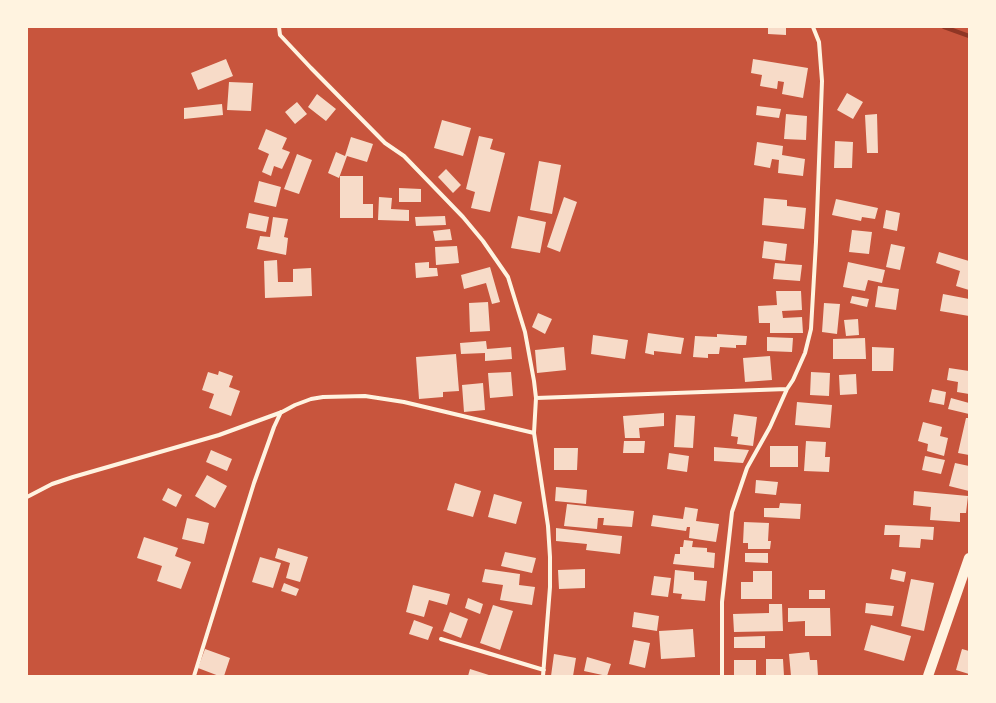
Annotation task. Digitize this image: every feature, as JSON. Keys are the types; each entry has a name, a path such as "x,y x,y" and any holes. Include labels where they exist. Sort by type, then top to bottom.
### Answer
{"highway":[{"path":"928,676 968,562"}],"street":[{"path":"279,27 280,35 311,68 386,143 404,156 463,217 508,277 525,332 534,381 536,398 534,433 546,511 550,557 550,587 543,676"},
{"path":"722,676 722,602 732,512 748,468 770,427 805,353 811,329 813,314 822,81 819,42 813,27"},
{"path":"536,398 787,389"},
{"path":"27,497 52,484 164,450 219,436 282,412 311,399 323,397 365,396 404,402 534,433"},
{"path":"194,676 254,483 274,427 282,412"},
{"path":"441,639 544,670"}],"building":[{"path":"768,27 786,27 786,35 768,34"},
{"path":"226,59 233,76 198,90 191,73"},
{"path":"753,59 808,68 803,98 782,94 784,82 778,81 777,89 760,86 762,75 751,73"},
{"path":"229,82 253,83 251,111 227,110"},
{"path":"847,93 863,102 853,119 837,110"},
{"path":"317,94 336,109 326,121 308,107"},
{"path":"297,102 307,114 295,124 285,112"},
{"path":"222,104 223,115 184,119 184,108"},
{"path":"757,106 781,109 779,118 756,115"},
{"path":"786,114 807,116 806,140 784,139"},
{"path":"877,114 878,153 867,153 865,115"},
{"path":"442,120 471,128 463,156 434,148"},
{"path":"266,129 287,138 282,149 290,152 282,169 274,166 271,176 262,172 269,154 258,149"},
{"path":"479,136 493,139 490,149 505,153 490,212 471,208 475,192 466,189"},
{"path":"351,137 373,144 367,162 347,156 339,178 328,173 336,152 345,156"},
{"path":"835,141 853,142 852,168 834,168"},
{"path":"757,142 783,146 782,155 805,159 803,176 778,173 779,160 772,159 770,168 754,165"},
{"path":"297,154 312,160 299,194 284,189"},
{"path":"539,161 561,165 552,214 530,210"},
{"path":"446,169 461,185 453,193 438,177"},
{"path":"340,176 363,176 363,204 373,204 373,218 340,218"},
{"path":"259,181 281,187 276,207 254,202"},
{"path":"399,188 421,189 421,202 399,202"},
{"path":"379,197 392,198 391,209 409,210 409,221 378,220"},
{"path":"564,197 577,202 560,252 547,247"},
{"path":"764,198 787,200 787,206 806,208 804,229 762,225"},
{"path":"836,199 878,208 875,219 862,217 861,221 832,215"},
{"path":"886,210 900,213 897,231 883,228"},
{"path":"249,213 269,217 266,232 246,228"},
{"path":"445,216 446,225 416,226 415,217"},
{"path":"518,216 546,222 540,253 511,248"},
{"path":"273,217 288,219 284,237 288,238 286,255 257,249 260,236 270,237"},
{"path":"450,229 452,240 435,241 433,231"},
{"path":"852,230 872,232 869,254 849,252"},
{"path":"764,241 787,244 785,261 762,258"},
{"path":"891,244 905,247 900,270 886,267"},
{"path":"457,246 459,263 436,265 435,247"},
{"path":"939,252 969,261 969,290 956,286 960,271 936,263"},
{"path":"277,260 278,282 293,282 293,269 311,268 312,296 265,298 264,261"},
{"path":"429,262 429,268 437,268 438,276 416,278 415,263"},
{"path":"848,262 885,270 882,283 868,280 865,291 843,287"},
{"path":"775,263 802,265 800,281 773,279"},
{"path":"490,267 500,302 492,304 486,283 464,289 461,275"},
{"path":"878,286 899,289 896,310 875,307"},
{"path":"776,291 801,291 802,310 782,311 783,318 802,317 803,333 770,333 770,323 759,323 758,306 777,305"},
{"path":"943,294 969,299 969,316 940,311"},
{"path":"852,296 869,299 867,307 850,303"},
{"path":"488,302 490,331 470,332 469,303"},
{"path":"824,303 840,304 837,334 822,332"},
{"path":"538,313 552,319 545,334 532,327"},
{"path":"858,319 859,335 846,336 844,320"},
{"path":"648,333 684,338 681,354 654,351 654,355 645,353"},
{"path":"717,334 747,336 746,345 736,345 736,348 720,347 719,354 708,354 708,358 693,357 695,336 717,337"},
{"path":"593,335 628,340 625,359 591,354"},
{"path":"767,337 793,338 792,352 767,351"},
{"path":"865,338 866,359 833,359 833,339"},
{"path":"486,341 487,349 511,347 512,359 485,361 485,353 461,354 460,343"},
{"path":"564,347 566,370 537,373 535,350"},
{"path":"872,347 894,348 893,371 872,371"},
{"path":"456,354 459,391 443,392 443,397 419,399 416,357"},
{"path":"770,356 772,380 745,382 743,358"},
{"path":"949,368 969,371 969,394 957,392 958,382 947,380"},
{"path":"219,371 233,376 229,387 240,391 231,416 209,408 214,394 202,390 208,372 218,375"},
{"path":"511,372 513,396 490,398 488,373"},
{"path":"811,372 830,373 829,396 810,395"},
{"path":"856,374 857,394 840,395 839,375"},
{"path":"483,383 485,410 464,412 462,385"},
{"path":"932,389 946,392 944,405 929,402"},
{"path":"951,398 969,403 969,414 948,409"},
{"path":"797,402 832,405 830,428 795,425"},
{"path":"664,413 664,426 639,428 640,438 625,438 623,416"},
{"path":"734,414 757,417 753,446 737,444 738,437 731,436"},
{"path":"676,415 695,416 693,448 674,447"},
{"path":"966,418 969,418 969,455 958,453"},
{"path":"923,422 942,427 940,436 948,438 944,456 927,451 928,444 918,441"},
{"path":"624,441 645,441 644,453 623,453"},
{"path":"806,441 826,442 825,457 830,457 829,472 804,471"},
{"path":"770,446 798,446 798,467 770,467"},
{"path":"714,447 749,450 743,463 714,461"},
{"path":"554,448 578,448 577,470 554,470"},
{"path":"211,450 232,459 227,471 206,462"},
{"path":"669,453 689,456 687,472 667,469"},
{"path":"925,456 945,460 941,474 922,470"},
{"path":"955,463 969,466 969,491 949,486"},
{"path":"207,475 227,486 215,508 195,496"},
{"path":"756,480 778,482 776,495 755,493"},
{"path":"455,483 481,491 473,517 447,510"},
{"path":"556,487 587,490 586,504 555,501"},
{"path":"168,488 182,495 176,507 162,500"},
{"path":"914,491 968,496 966,513 960,513 960,522 930,520 931,507 913,505"},
{"path":"494,494 522,502 516,524 488,517"},
{"path":"780,503 801,504 800,519 764,517 764,508 779,508"},
{"path":"567,504 634,511 632,527 603,525 604,518 598,518 597,529 564,526"},
{"path":"685,507 698,509 696,521 719,524 716,542 689,538 690,527 687,527 686,531 651,526 653,515 683,519"},
{"path":"187,518 209,523 204,544 182,539"},
{"path":"744,522 769,523 768,541 771,541 770,549 748,549 748,543 743,543"},
{"path":"885,525 934,527 933,540 921,539 920,548 899,547 900,535 884,535"},
{"path":"556,528 622,536 620,554 586,550 587,544 556,541"},
{"path":"144,537 178,548 175,556 191,562 181,589 157,581 162,566 137,558"},
{"path":"684,540 693,541 692,547 707,548 707,552 715,553 714,568 673,564 675,554 680,554 680,547 683,547"},
{"path":"278,548 308,557 300,582 286,578 290,563 275,558"},
{"path":"505,552 536,558 532,573 501,566"},
{"path":"745,553 768,553 768,563 745,562"},
{"path":"260,557 281,563 273,588 252,582"},
{"path":"485,569 520,574 519,585 535,587 532,605 500,600 503,585 482,582"},
{"path":"585,569 585,588 559,589 558,570"},
{"path":"892,569 906,572 904,582 890,579"},
{"path":"675,570 694,572 694,580 707,581 705,601 681,599 682,594 673,593"},
{"path":"753,571 772,571 772,599 741,599 741,582 753,582"},
{"path":"654,576 671,578 668,597 651,595"},
{"path":"911,579 934,583 924,631 901,626"},
{"path":"284,583 299,589 296,596 281,591"},
{"path":"413,585 450,594 447,605 429,600 424,617 406,612"},
{"path":"809,590 825,590 825,599 809,599"},
{"path":"468,598 483,604 480,614 465,608"},
{"path":"866,603 894,606 892,616 865,613"},
{"path":"769,604 782,604 783,631 734,632 733,614 769,613"},
{"path":"493,605 513,611 500,650 480,643"},
{"path":"788,608 830,608 831,636 805,636 805,621 788,622"},
{"path":"450,612 468,619 461,638 443,631"},
{"path":"634,612 659,616 657,631 632,627"},
{"path":"414,620 433,627 428,640 409,634"},
{"path":"871,625 911,636 904,661 864,650"},
{"path":"693,629 695,657 661,659 659,631"},
{"path":"765,636 765,648 734,648 734,637"},
{"path":"634,640 650,643 645,668 629,664"},
{"path":"205,649 230,658 224,676 219,676 198,668"},
{"path":"962,649 969,651 969,674 956,670"},
{"path":"809,652 810,660 817,660 818,676 791,676 789,654"},
{"path":"554,654 576,658 573,676 551,676"},
{"path":"587,657 611,664 607,676 584,671"},
{"path":"766,659 783,659 784,676 766,676"},
{"path":"734,660 756,660 756,676 734,676"},
{"path":"470,669 492,676 468,676"}],"waterway":[{"path":"944,27 969,36"}]}
